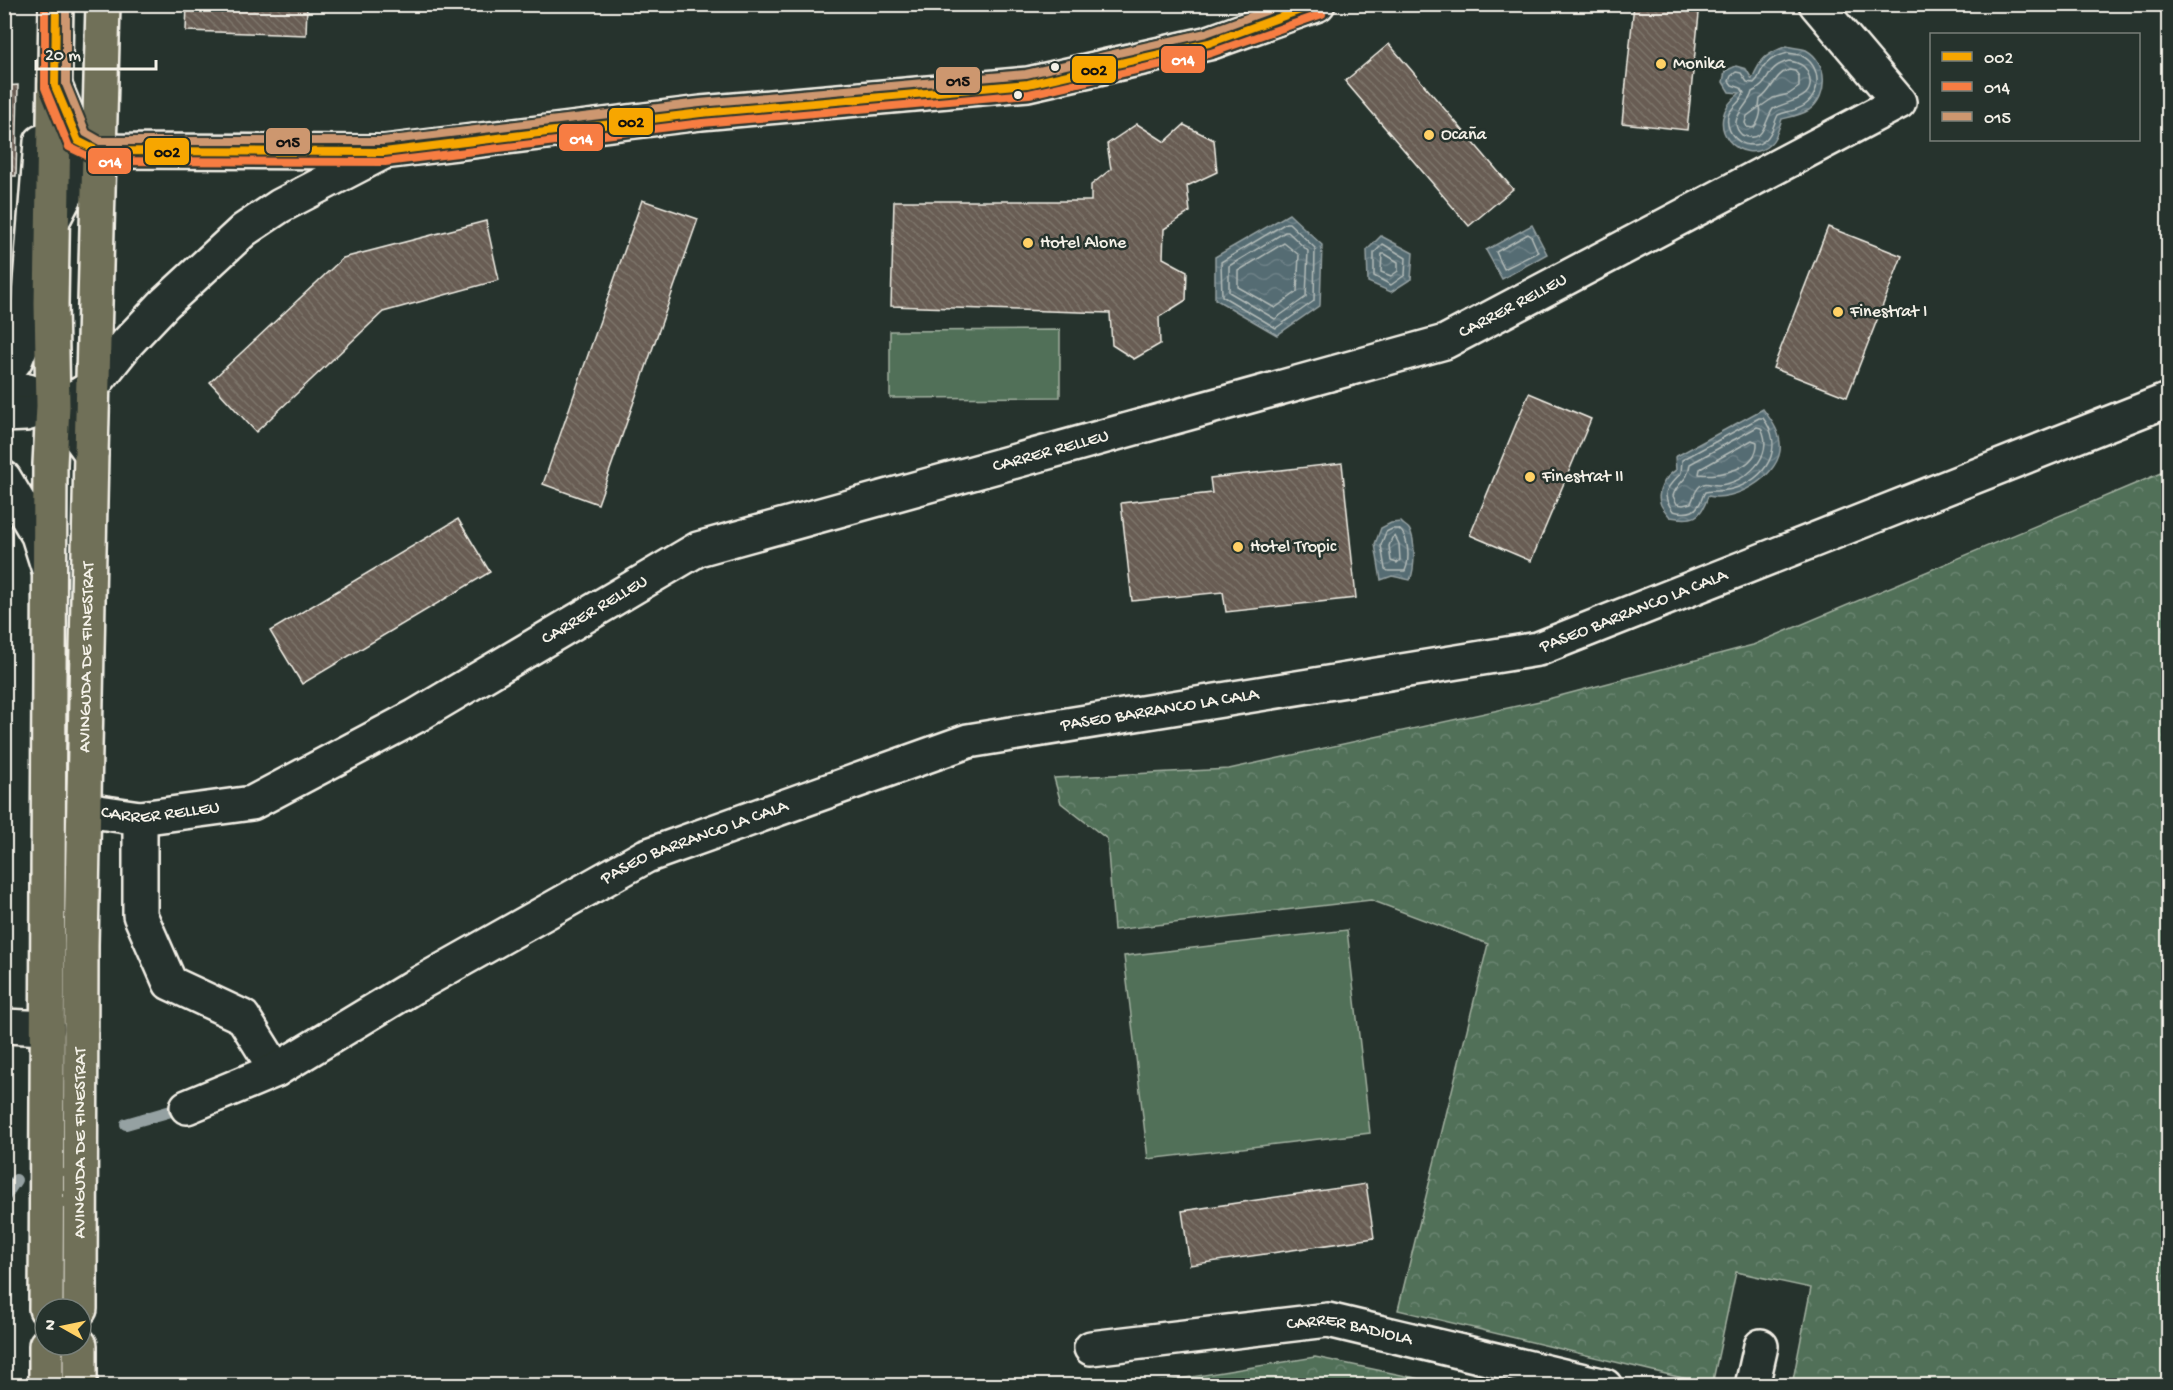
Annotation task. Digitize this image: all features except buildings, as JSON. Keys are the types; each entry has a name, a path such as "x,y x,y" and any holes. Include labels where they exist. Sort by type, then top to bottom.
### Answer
{"main road":[{"name":"AVINGUDA DE FINESTRAT","path":"46,1297 49,572 53,406 51,304 56,4"},
{"name":"AVINGUDA DE FINESTRAT","path":"80,1297 81,957 92,387 103,4"},
{"path":"46,1357 46,1386"},
{"path":"80,1357 80,1386"}],"street":[{"path":"55,86 78,141 98,151 384,152 701,113 1028,84 1209,43 1318,4"},
{"name":"CARRER RELLEU","path":"85,810 140,818 252,803 416,716 698,549 1446,342 1899,102 1816,4"},
{"path":"4,372 15,361 26,334 41,137 55,86"},
{"path":"54,218 84,160 98,151"},
{"path":"4,415 26,414 53,406 74,398 92,387 128,342 165,303 244,230 280,206 384,152"},
{"path":"4,391 16,387 33,392 53,406 91,453"},
{"name":"PASEO BARRANCO LA CALA","path":"187,1107 276,1070 413,987 646,856 968,741 1538,649 2169,400"},
{"path":"4,478 38,536 49,572"},
{"path":"140,818 140,915 170,983 243,1017 276,1070"},
{"path":"4,1026 48,1028"},
{"name":"CARRER BADIOLA","path":"1091,1348 1328,1320 1605,1386"},
{"path":"1752,1386 1761,1346"}],"green space":[{"path":"1060,330 1060,397 890,398 890,331"},
{"path":"2168,470 2168,1385 1792,1385 1811,1288 1736,1272 1712,1385 1398,1310 1488,944 1371,900 1114,930 1107,839 1061,803 1054,778 1229,769 1544,700 1753,645"},
{"path":"1347,930 1370,1133 1148,1159 1124,956"},
{"path":"1315,1357 1449,1385 1143,1385"}],"water":[{"path":"1787,46 1806,50 1819,62 1823,79 1820,96 1809,110 1782,119 1772,142 1759,151 1748,152 1737,148 1723,130 1723,118 1728,105 1740,93 1729,92 1723,82 1725,71 1736,66 1746,69 1752,79 1765,58"},
{"path":"1289,214 1322,245 1320,305 1277,335 1215,299 1215,257"},
{"path":"1532,225 1547,254 1502,279 1486,250"},
{"path":"1381,236 1413,253 1411,279 1391,292 1368,282 1367,250"},
{"path":"1763,409 1776,428 1780,445 1777,461 1771,470 1762,479 1741,492 1718,497 1708,496 1702,510 1695,517 1685,519 1670,517 1661,505 1659,495 1665,481 1676,470 1675,457"},
{"path":"1401,522 1409,529 1413,540 1412,575 1410,580 1392,576 1381,580 1375,544 1381,528 1391,523"}],"waterway":[{"path":"126,1124 185,1107"},
{"path":"4,1198 16,1180"}],"transit line":[{"name":"014","path":"45,4 45,88 69,147 98,161 385,162 702,123 1029,94 1211,53 1322,14"},
{"name":"002","path":"56,4 55,86 78,141 98,151 384,152 701,113 1028,84 1209,43 1317,4"},
{"name":"015","path":"66,4 66,84 86,133 100,141 383,141 700,103 1026,74 1206,33 1285,4"}],"place":[{"name":"Monika","path":"1661,64"},
{"name":"Ocaña","path":"1429,135"},
{"name":"Hotel Alone","path":"1028,243"},
{"name":"Finestrat I","path":"1838,312"},
{"name":"Finestrat II","path":"1530,477"},
{"name":"Hotel Tropic","path":"1238,547"}]}
